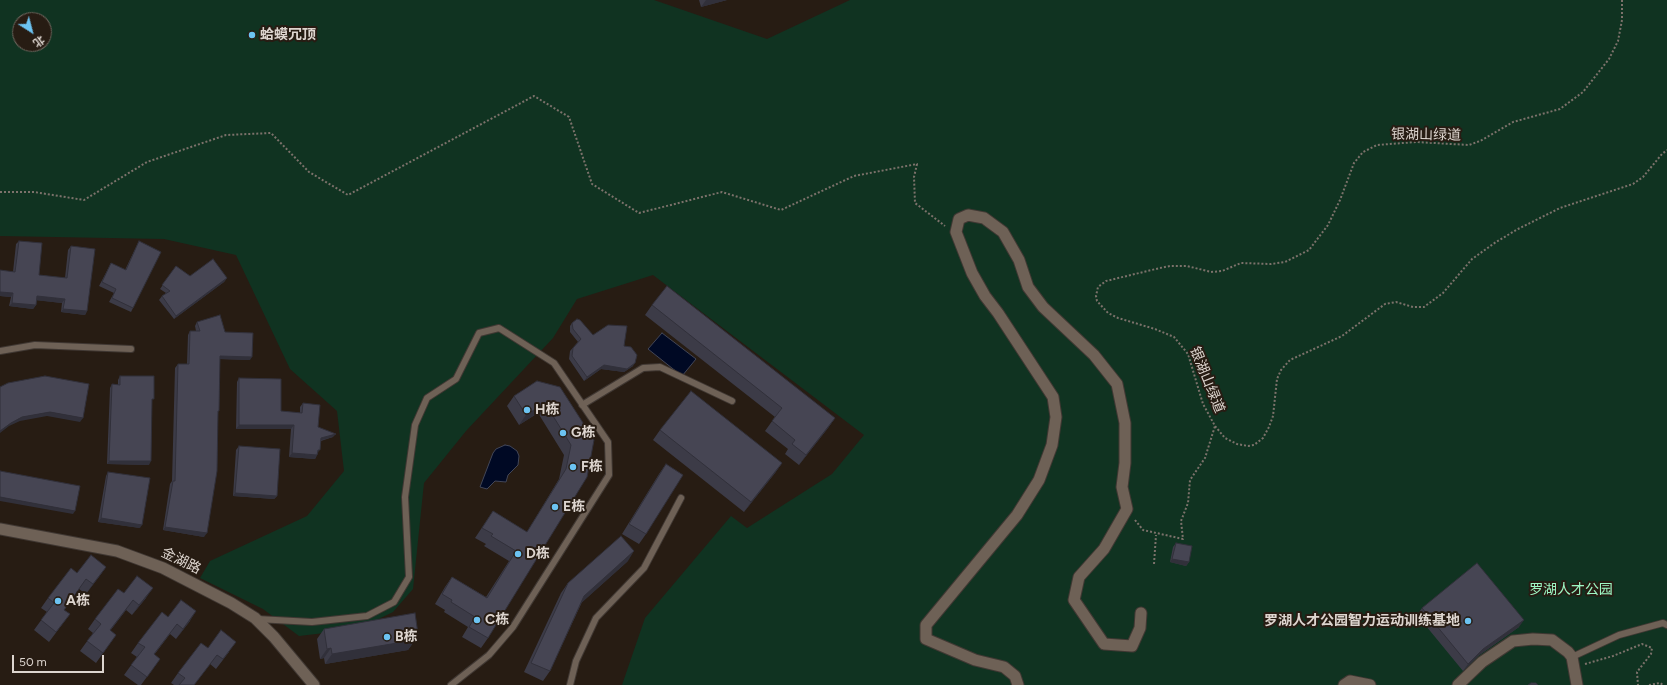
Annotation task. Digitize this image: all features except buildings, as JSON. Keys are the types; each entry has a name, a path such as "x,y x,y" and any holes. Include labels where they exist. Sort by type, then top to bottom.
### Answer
{"street":[{"path":"1018,685 1015,676 1004,667 975,660 926,639 926,625 1017,515 1039,480 1052,445 1056,417 1053,397 998,313 985,296 972,273 956,232 959,219 968,215 984,218 1003,232 1019,260 1028,287 1043,307 1094,355 1117,384 1125,423 1125,463 1122,487 1127,509 1104,549 1079,577 1074,600 1104,644 1132,646 1140,628 1141,613"},
{"name":"金湖路","path":"0,529 117,551 140,559 231,603 255,618 274,637 314,685"},
{"path":"1458,685 1482,662 1513,641 1552,640 1568,652 1573,662 1577,685"},
{"path":"1344,685 1350,681 1370,685"}],"lane":[{"path":"255,618 312,622 367,616 394,602 409,577 405,497 415,424 427,398 456,379 479,333 499,328 554,364 608,442 609,475 513,627 489,655 451,685"},
{"path":"0,351 35,345 131,349"},
{"path":"582,405 643,368 660,367 732,401"},
{"path":"570,685 576,661 596,618 644,568 681,498"},
{"path":"1573,662 1619,635 1663,623 1667,625"}],"path":[{"name":"银湖山绿道","path":"1622,0 1622,20 1618,41 1609,59 1583,92 1560,109 1547,114 1513,122 1480,141 1469,145 1416,142 1377,145 1363,152 1354,163 1340,200 1328,225 1309,250 1284,262 1271,264 1240,263 1222,271 1211,272 1187,266 1170,266 1106,281 1098,287 1096,296 1098,301 1108,313 1118,318 1164,332 1174,337 1188,354 1204,404 1215,426 1226,438 1237,444 1248,446 1254,445 1263,438 1269,427 1277,379 1281,370 1290,360 1302,353 1330,344 1385,304 1396,302 1413,307 1424,307 1443,293 1472,259 1496,242 1560,208 1633,184 1643,178 1667,150"},
{"path":"0,192 34,192 84,200 147,162 226,135 271,132 309,172 348,195 534,96 569,116 592,184 639,213 722,192 781,210 854,176 917,164 914,177 915,203 935,219 956,232"},
{"path":"1143,530 1183,539 1181,521 1188,503 1190,480 1205,458 1215,426"},
{"path":"1154,564 1156,534"},
{"path":"1573,662 1613,656 1642,644 1652,648 1651,654 1637,672 1638,685"},
{"path":"1649,685 1660,683 1663,685"}],"green space":[{"name":"罗湖人才公园","path":"0,0 654,0 767,39 850,0 1667,0 1667,685 622,685 645,618 731,516 747,528 832,474 864,435 653,275 577,299 553,338 466,431 424,483 413,589 393,612 358,629 299,636 263,609 200,578 210,561 307,516 344,471 337,411 290,369 236,255 164,239 0,236"}],"water":[{"path":"662,333 696,359 682,376 648,349"},
{"path":"505,445 510,446 517,451 519,456 518,465 508,475 506,482 495,481 487,489 480,487 493,453 496,449"}],"place":[{"name":"蛤蟆冗顶","path":"252,35"},
{"name":"H栋","path":"527,410"},
{"name":"G栋","path":"563,433"},
{"name":"F栋","path":"573,467"},
{"name":"E栋","path":"555,507"},
{"name":"D栋","path":"518,554"},
{"name":"A栋","path":"58,601"},
{"name":"C栋","path":"477,620"},
{"name":"罗湖人才公园智力运动训练基地","path":"1468,621"},
{"name":"B栋","path":"387,637"}]}
